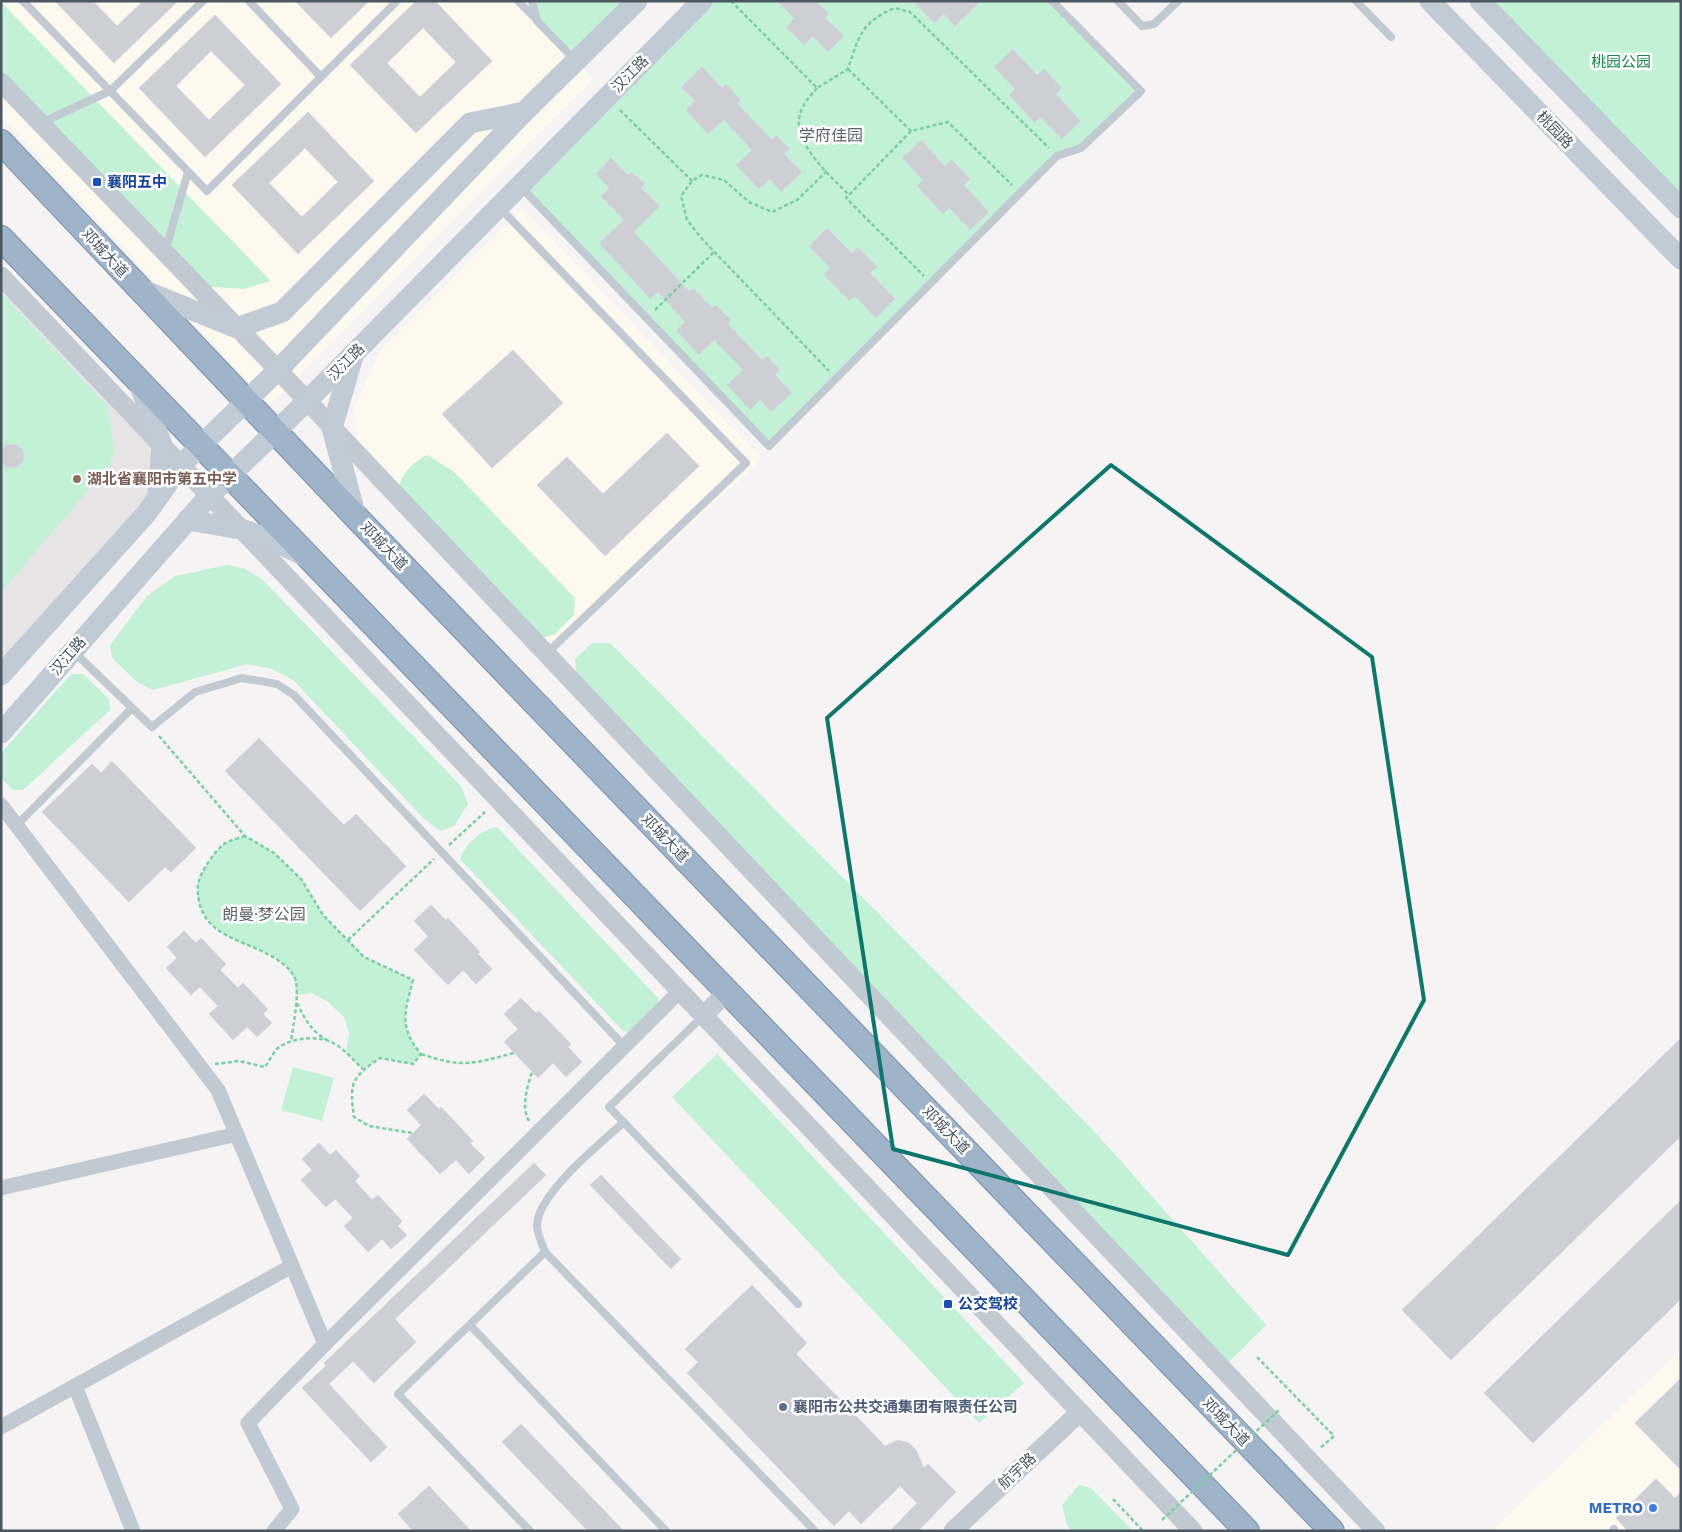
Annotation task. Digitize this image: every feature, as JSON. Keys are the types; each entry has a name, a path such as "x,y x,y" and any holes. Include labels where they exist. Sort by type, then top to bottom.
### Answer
{"highway":[{"name":"邓城大道","path":"1,142 356,517 1332,1531"},
{"path":"1,238 1247,1531"}],"main road":[{"path":"1,674 146,514 181,465 244,400 278,370 524,112 637,1"},
{"name":"汉江路","path":"1,732 209,496 307,401 702,1"},
{"name":"桃园路","path":"1430,1 1681,259"},
{"path":"1480,1 1681,208"},
{"path":"138,288 237,328 282,312 470,122 524,112"},
{"path":"354,353 332,428 356,517"},
{"path":"138,381 162,445 158,496"},
{"path":"187,520 240,529 268,538 307,557"}],"street":[{"path":"1,82 278,370 1376,1531"},
{"path":"1,276 99,376 240,529 1193,1531"},
{"path":"99,376 117,358"},
{"path":"1,805 218,1090 325,1344"},
{"path":"274,1531 292,1509 248,1422 680,991"},
{"path":"703,1016 727,992"},
{"path":"1,1188 236,1134"},
{"path":"1,1427 292,1266"},
{"path":"75,1386 133,1531"},
{"name":"航宇路","path":"954,1531 1080,1412"}],"lane":[{"path":"23,1 207,191 397,1"},
{"path":"41,124 110,91 203,1"},
{"path":"249,1 320,76"},
{"path":"518,1 576,61"},
{"path":"532,1 537,21"},
{"path":"519,186 769,446 1058,156 1081,148 1141,91 1052,1"},
{"path":"1118,1 1142,26 1154,24 1178,1"},
{"path":"1356,1 1391,37"},
{"path":"165,253 188,172"},
{"path":"499,207 746,463 546,654"},
{"path":"73,650 152,727 195,692 242,678 277,684 294,695 624,1046"},
{"path":"17,825 132,708"},
{"path":"703,1016 610,1107 798,1304"},
{"path":"624,1122 552,1191 541,1209 537,1227 545,1252 815,1531"},
{"path":"530,1531 398,1394 545,1252"},
{"path":"470,1325 666,1531"}],"path":[{"path":"731,1 817,88"},
{"path":"849,195 808,152 799,129 801,108 817,88 848,69 860,34 877,16 895,8 910,12 1058,156"},
{"path":"848,69 911,131"},
{"path":"607,98 692,181"},
{"path":"931,283 846,198 911,131 948,122 1021,193"},
{"path":"827,171 797,200 772,212 749,202 724,180 702,175 692,181 681,196 687,220 714,252 836,379"},
{"path":"646,318 714,252"},
{"path":"152,727 245,836 274,853 301,879 323,915 364,957 413,980 405,1013 408,1040 421,1054 449,1063 475,1064 514,1053"},
{"path":"348,940 498,800"},
{"path":"245,836 224,844 204,868 196,886 201,911 215,927 233,940 261,949 281,961 296,978 296,1002 291,1041"},
{"path":"296,1002 306,1022 316,1034 346,1052 363,1070"},
{"path":"202,1068 222,1061 240,1061 265,1067 278,1048 291,1041 309,1039 330,1041"},
{"path":"412,1133 369,1126 354,1117 350,1092 359,1072 380,1058 413,1064 421,1054"},
{"path":"532,1072 526,1091 526,1116 536,1134"},
{"path":"1257,1357 1334,1436 1319,1449 1313,1443"},
{"path":"1162,1520 1280,1409"},
{"path":"1113,1499 1143,1531"}],"highlighted area":[{"path":"1111,465 1372,657 1424,1000 1288,1255 893,1149 827,718"}],"shaded area":[{"path":"1,1 519,1 593,79 270,405 1,116"},
{"path":"522,208 762,459 549,657 379,477 358,440 354,409 380,351"},
{"name":"湖北省襄阳市第五中学","path":"1,276 162,445 146,514 1,674"},
{"path":"1681,1349 1681,1531 1492,1531"}],"green space":[{"path":"532,1 637,1 576,61 537,21"},
{"path":"702,1 1052,1 1141,91 1081,148 1057,156 769,446 519,186"},
{"name":"桃园公园","path":"1480,1 1681,1 1681,208"},
{"path":"1,2 271,281 244,289 197,286 1,82"},
{"path":"1,293 107,406 115,451 109,466 1,592"},
{"path":"427,455 453,471 575,598 574,615 555,634 534,641 398,498 398,491 405,472 414,463"},
{"path":"227,565 243,568 261,578 461,786 468,804 454,826 441,831 425,820 293,680 272,669 248,664 153,690 137,682 112,658 110,645 147,596 175,576"},
{"path":"592,643 610,643 1095,1132 1266,1325 1222,1369 577,687 575,659"},
{"path":"71,674 83,674 109,699 110,710 23,790 13,790 1,778 1,753"},
{"path":"497,827 658,998 658,1006 631,1032 623,1031 460,859 462,853 474,838 491,828"},
{"path":"245,836 274,853 301,879 323,915 364,957 413,980 405,1018 409,1035 421,1054 413,1064 380,1058 363,1070 346,1052 349,1033 344,1017 327,1001 311,993 296,995 293,977 289,969 282,962 264,951 224,934 203,913 198,894 201,875 211,858 224,844"},
{"path":"717,1054 1024,1383 979,1423 672,1097"},
{"path":"293,1067 334,1078 322,1121 281,1110"},
{"path":"1079,1485 1091,1488 1133,1531 1072,1531 1067,1525 1062,1505"}],"building":[{"path":"55,1 93,1 117,26 143,1 178,1 114,63"},
{"path":"295,1 369,1 331,38"},
{"path":"416,1 435,1 492,61 416,133 350,65","holes":["423,28 456,62 420,97 387,63"]},
{"path":"777,1 816,1 829,14 825,18 844,36 828,52 813,36 804,45 786,27 794,18"},
{"path":"913,1 981,1 955,26 944,14 934,23"},
{"path":"215,15 281,84 205,157 139,88","holes":["211,51 245,85 209,120 176,86"]},
{"path":"1013,49 1037,75 1044,69 1062,88 1056,94 1081,121 1062,139 1040,117 1035,123 1009,95 1015,89 994,67"},
{"path":"702,67 722,88 726,84 741,100 737,103 772,140 776,135 790,149 784,154 802,172 781,192 770,179 759,189 736,165 752,150 724,120 708,134 686,110 695,101 681,87"},
{"path":"308,112 374,181 298,254 232,185","holes":["305,148 338,182 302,217 269,183"]},
{"path":"921,140 945,166 952,160 970,179 964,185 989,212 970,230 949,208 943,214 917,186 923,180 902,158"},
{"path":"611,158 628,175 632,172 645,184 641,188 660,206 634,232 689,291 693,288 712,308 716,305 731,320 728,324 762,360 767,356 780,370 775,375 792,393 771,412 760,400 750,410 727,385 743,370 714,340 699,355 676,330 685,322 658,292 650,299 599,243 624,220 601,197 609,188 596,174"},
{"path":"827,228 852,253 858,247 877,267 870,273 895,299 876,318 855,296 849,301 823,274 830,268 809,246"},
{"path":"513,350 563,403 492,468 442,414"},
{"path":"667,433 699,466 605,556 537,485 567,457 603,494"},
{"path":"12,444 20,448 24,456 20,464 12,468 4,464 0,456 4,448"},
{"path":"259,738 344,825 356,814 406,866 360,911 225,771"},
{"path":"112,761 196,848 171,872 165,867 129,902 42,812 92,764 101,773"},
{"path":"431,905 446,920 448,918 480,952 478,954 492,969 476,984 463,970 448,985 414,950 428,936 414,921"},
{"path":"184,931 196,943 201,938 226,964 220,970 238,988 243,983 268,1009 263,1014 272,1023 257,1037 247,1027 233,1040 209,1014 218,1006 200,987 191,995 166,968 177,958 167,947"},
{"path":"521,998 536,1013 539,1011 571,1044 568,1047 582,1062 566,1077 553,1063 538,1078 504,1042 518,1029 504,1014"},
{"path":"1681,1038 1681,1136 1451,1360 1402,1310"},
{"path":"424,1094 439,1109 441,1107 473,1141 470,1143 485,1158 469,1174 456,1160 440,1174 407,1139 421,1125 407,1110"},
{"path":"319,1143 330,1155 336,1150 360,1176 355,1181 372,1200 378,1195 402,1221 398,1226 407,1235 391,1249 382,1239 368,1252 344,1226 353,1218 335,1199 326,1207 301,1180 312,1170 302,1159"},
{"path":"534,1163 546,1175 395,1319 416,1342 374,1383 353,1361 329,1384 387,1447 371,1462 302,1388 326,1366 324,1363"},
{"path":"601,1175 681,1259 671,1269 590,1185"},
{"path":"1681,1200 1681,1299 1533,1443 1484,1393"},
{"name":"襄阳市公共交通集团有限责任公司","path":"752,1285 807,1343 796,1354 885,1446 898,1440 909,1443 916,1450 924,1468 928,1464 956,1492 918,1531 890,1531 917,1503 900,1486 861,1524 849,1511 834,1526 687,1373 698,1362 685,1349"},
{"path":"1681,1378 1681,1470 1635,1423"},
{"path":"521,1424 624,1531 588,1531 502,1442"},
{"name":"METRO","path":"1656,1479 1675,1498 1681,1492 1681,1531 1628,1531 1616,1518"},
{"path":"429,1486 471,1531 413,1531 398,1514"}],"place":[{"name":"襄阳五中","path":"97,182"},
{"name":"湖北省襄阳市第五中学","path":"77,479"},
{"name":"公交驾校","path":"948,1304"},
{"name":"襄阳市公共交通集团有限责任公司","path":"783,1407"},
{"name":"METRO","path":"1653,1508"}],"district":[{"name":"学府佳园","path":"831,135"},
{"name":"朗曼·梦公园","path":"264,914"}]}
